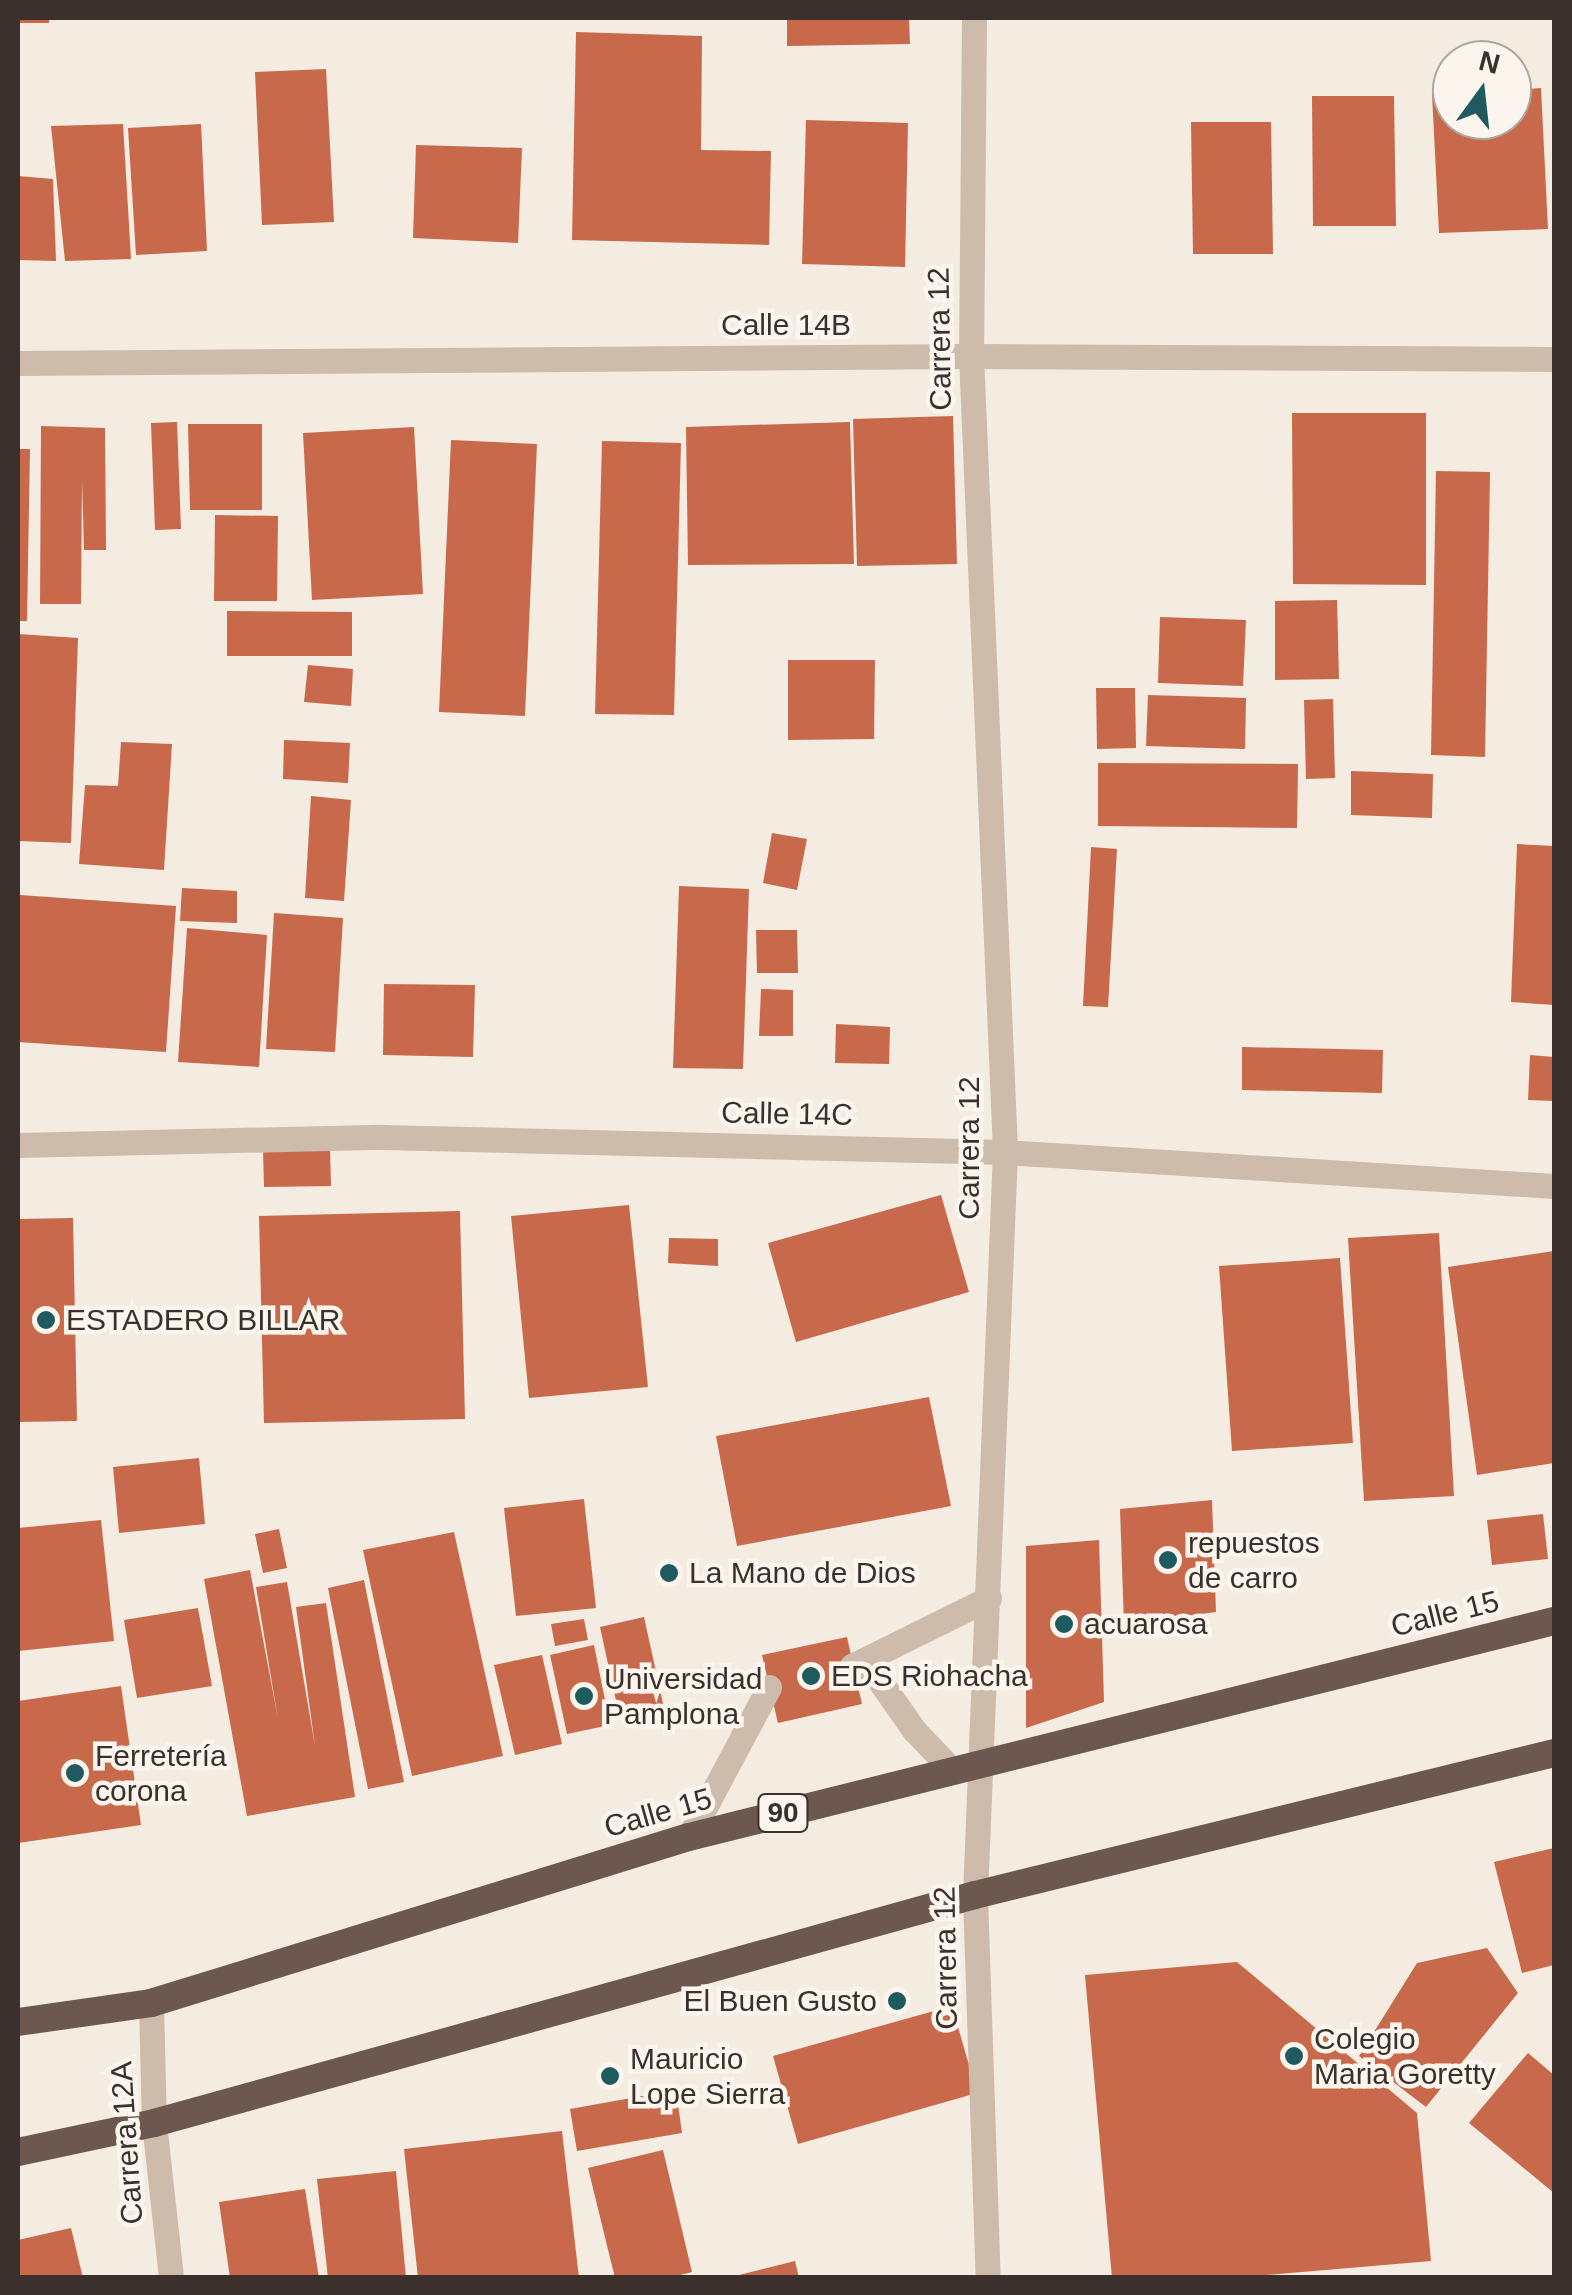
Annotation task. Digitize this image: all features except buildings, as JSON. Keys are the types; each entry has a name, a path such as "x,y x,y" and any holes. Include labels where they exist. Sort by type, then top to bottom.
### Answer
{"highway":[{"name":"Calle 15","path":"18,2022 151,2002 689,1837 1554,1620"},
{"path":"18,2152 154,2123 975,1895 1554,1753"}],"street":[{"name":"Carrera 12","path":"974,18 970,356 1004,1152 990,1598 975,1895 988,2278"},
{"name":"Calle 14B","path":"18,363 970,356 1554,359"},
{"name":"Calle 14C","path":"18,1145 382,1137 1004,1152 1554,1186"},
{"path":"951,1769 914,1730 877,1677 852,1666 990,1598"},
{"path":"689,1837 769,1688"},
{"name":"Carrera 12A","path":"151,2002 154,2123 171,2278"}],"place":[{"name":"ESTADERO BILLAR","path":"46,1320"},
{"name":"repuestos de carro","path":"1168,1560"},
{"name":"La Mano de Dios","path":"669,1573"},
{"name":"acuarosa","path":"1064,1624"},
{"name":"EDS Riohacha","path":"811,1676"},
{"name":"Universidad Pamplona","path":"584,1696"},
{"name":"Ferretería corona","path":"75,1773"},
{"name":"El Buen Gusto","path":"897,2001"},
{"name":"Colegio Maria Goretty","path":"1294,2056"},
{"name":"Mauricio Lope Sierra","path":"610,2076"}]}
